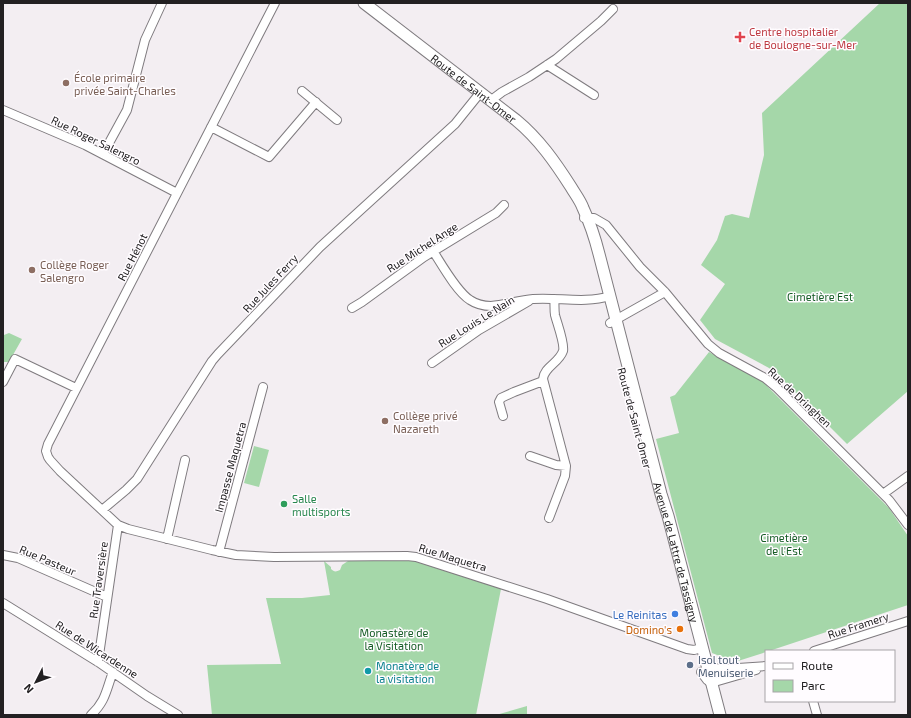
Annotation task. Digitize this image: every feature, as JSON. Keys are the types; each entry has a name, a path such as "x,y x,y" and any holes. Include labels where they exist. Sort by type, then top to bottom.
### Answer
{"main road":[{"name":"Route de Saint-Omer","path":"364,3 516,120 531,134 556,163 589,218 587,230 592,256 613,322 699,648"},
{"path":"699,648 709,687 714,715"},
{"path":"709,687 720,715"}],"street":[{"path":"103,154 127,110 145,40 162,3"},
{"name":"Rue Hénot","path":"118,525 60,471 48,457 46,451 48,444 275,3"},
{"path":"490,101 502,92 547,65 578,42 613,9"},
{"path":"547,65 594,95"},
{"path":"302,91 337,120"},
{"name":"Rue Jules Ferry","path":"102,510 126,490 136,479 218,354 320,247 455,124 480,93"},
{"path":"211,127 269,157 316,102"},
{"name":"Rue Roger Salengro","path":"3,110 72,139 177,193"},
{"name":"Rue Michel Ange","path":"352,308 433,251 496,213 504,205"},
{"name":"Rue de Dringhen","path":"589,218 606,224 640,267 665,292 708,344 719,353 765,378 777,388 892,503 908,525"},
{"path":"433,251 461,292 474,302 482,305 491,306 533,299 585,300 606,297"},
{"path":"613,322 665,292"},
{"name":"Rue Louis Le Nain","path":"432,364 479,330 533,299"},
{"path":"549,518 565,476 566,466 543,381 543,377 546,372 559,357 564,348 555,312 554,299"},
{"path":"3,382 16,359 76,388"},
{"path":"503,416 499,402 500,398 543,381"},
{"name":"Impasse Maquetra","path":"219,552 263,387"},
{"path":"530,456 556,465 566,466"},
{"path":"167,539 185,460"},
{"path":"883,494 908,476"},
{"name":"Rue Maquetra","path":"118,525 167,539 236,555 274,557 412,556 546,599 687,649 699,648"},
{"name":"Rue Traversière","path":"98,662 118,525"},
{"name":"Rue Pasteur","path":"3,555 18,558 107,597"},
{"name":"Rue de Wicardenne","path":"3,603 98,662 147,696 178,715"},
{"name":"Rue Framery","path":"817,650 908,621"},
{"path":"704,667 723,669 765,667"},
{"path":"709,687 765,667"},
{"path":"91,715 104,698 113,672"},
{"path":"813,702 817,715"}],"green space":[{"name":"Cimetière Est","path":"880,3 908,3 908,391 847,444 769,368 715,339 700,320 725,284 701,265 717,240 725,216 732,214 749,218 764,155 762,113"},
{"path":"9,333 22,339 9,362 3,362 3,337"},
{"name":"Cimetière de l'Est","path":"709,352 762,381 889,508 908,536 908,605 772,650 765,650 765,652 738,661 730,660 712,653 656,439 679,433 670,397 675,395"},
{"path":"254,446 269,450 259,487 244,483"},
{"name":"Monastère de la Visitation","path":"324,561 333,571 337,571 340,570 342,565 348,561 414,561 501,589 476,715 212,715 207,665 281,664 266,598 302,598 330,595"},
{"path":"527,706 527,715 496,715"}],"place":[{"name":"Centre hospitalier de Boulogne-sur-Mer","path":"740,37"},
{"name":"École primaire privée Saint-Charles","path":"66,83"},
{"name":"Collège Roger Salengro","path":"32,270"},
{"name":"Collège privé Nazareth","path":"385,421"},
{"name":"Salle multisports","path":"284,504"},
{"name":"Le Reinitas","path":"675,614"},
{"name":"Domino's","path":"680,629"},
{"name":"Isol tout Menuiserie","path":"690,665"},
{"name":"Monatère de la visitation","path":"368,671"}]}
